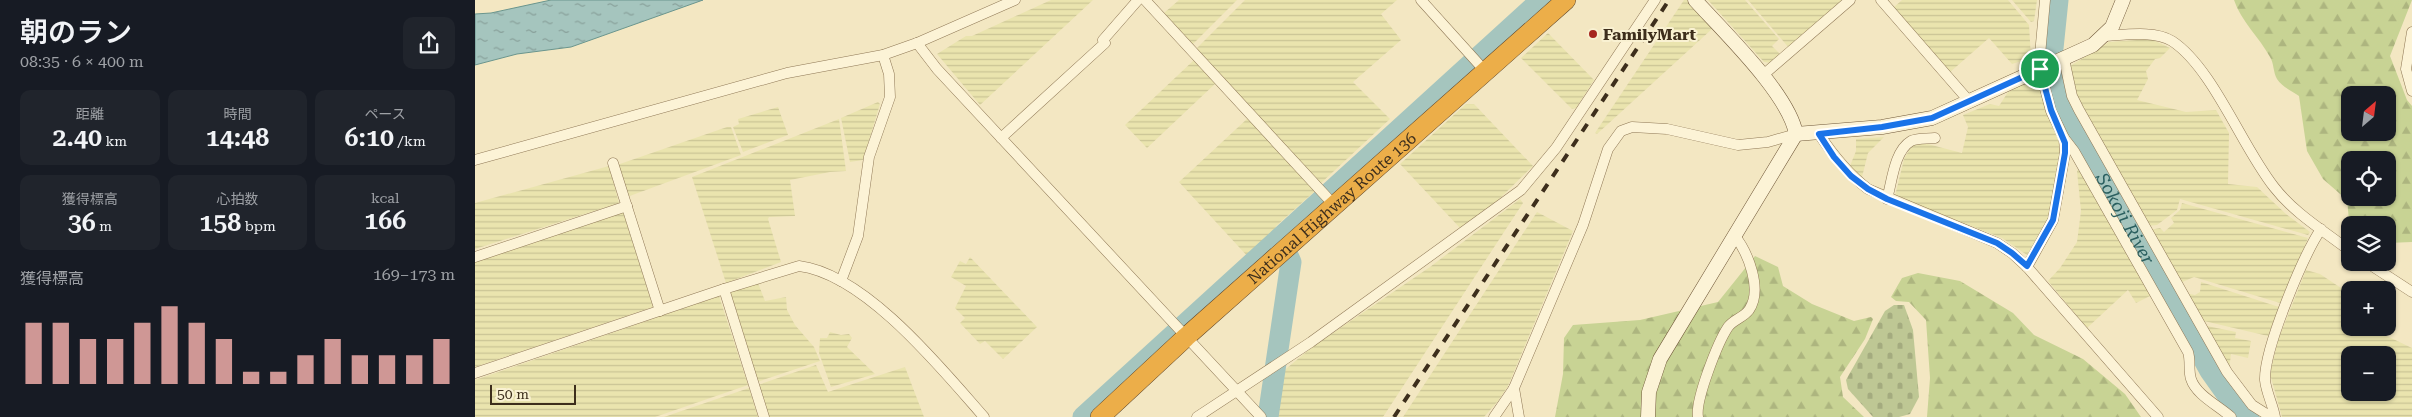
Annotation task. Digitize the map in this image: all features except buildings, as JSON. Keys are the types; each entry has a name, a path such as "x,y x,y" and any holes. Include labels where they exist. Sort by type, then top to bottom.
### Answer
{"highway":[{"name":"National Highway Route 136","path":"1100,417 1186,337 1566,0"}],"street":[{"path":"475,160 787,73 814,70 883,55 917,43 1015,0"},
{"path":"1001,138 1105,43 1103,40 1138,0"},
{"path":"1145,0 1335,206"},
{"path":"1421,0 1485,71"},
{"path":"1197,417 1311,342 1521,190 1556,148 1655,0"},
{"path":"1649,417 1649,392 1660,359 1796,134 1794,123 1783,103 1762,76 1695,0"},
{"path":"1762,76 1850,0"},
{"path":"1881,0 1969,101"},
{"path":"2045,0 2039,60 2048,103 2064,138 2074,151 2188,352 2191,360 2190,378 2194,385 2205,398 2215,402 2231,417"},
{"path":"1494,417 1514,388 1583,224 1608,149 1621,131 1632,127 1667,129 1738,145 1768,142 1796,134 1819,134 1908,123 1932,118 2062,60 2093,44 2112,27 2123,0"},
{"path":"2412,32 2406,69 2412,91"},
{"path":"2104,36 2158,36 2171,40 2182,50 2214,90 2274,188 2292,206 2341,243"},
{"path":"917,43 937,69 1261,417"},
{"path":"841,280 858,236 869,157 890,97 889,74 883,55"},
{"path":"2062,60 2072,96 2079,110 2227,372 2252,405 2273,417"},
{"path":"1819,134 1834,157 1851,176 1868,189 1887,199 1997,243 2012,253 2027,266 2158,417"},
{"path":"1887,199 1899,154 1912,140 1935,138"},
{"path":"2027,266 2053,220 2065,153 2064,138"},
{"path":"613,163 660,311"},
{"path":"475,257 627,206"},
{"path":"2273,417 2265,381 2267,361 2304,259 2321,229"},
{"path":"1698,417 1697,411 1703,386 1728,327 1734,321 1743,317 1754,301 1754,281 1749,264 1740,242 1734,235"},
{"path":"475,373 724,289 799,266 812,268 841,280 888,314 981,416"},
{"path":"2380,271 2412,292"},
{"path":"724,289 764,417"},
{"path":"1514,388 1519,417"}],"shaded area":[{"path":"1051,0 1093,0 980,105 937,54 966,36 972,36"},
{"path":"1179,0 1237,0 1193,44 1164,13"},
{"path":"1245,0 1397,0 1381,14 1401,40 1353,82 1390,119 1320,184 1196,49"},
{"path":"1684,0 1687,0 1712,29 1597,134 1595,133"},
{"path":"1708,0 1745,0 1779,39 1772,46 1780,54 1771,63 1764,62"},
{"path":"1748,0 1842,0 1789,48"},
{"path":"1902,0 2008,0 2029,25 2031,58 2012,64 1989,38 1949,73 1893,8"},
{"path":"2012,0 2037,0 2034,21 2031,22"},
{"path":"1548,33 1594,80 1576,108 1572,109 1521,58"},
{"path":"2151,39 2170,48 2160,58 2155,59 2146,71 2148,79 2137,100 2186,112 2216,110 2229,133 2228,184 2257,187 2286,214 2310,232 2308,235 2180,199 2177,210 2157,225 2146,226 2075,92 2070,66 2109,42"},
{"path":"1194,60 1216,83 1147,148 1125,125"},
{"path":"2034,79 2037,81 2048,115 2061,140 2062,147 2049,218 2027,255 2002,238 1895,196 1904,159 1912,145 1920,142 1962,153 1968,127 1963,115 1990,104 1999,106 2008,92"},
{"path":"878,102 880,104 863,160 850,162 841,118"},
{"path":"1466,104 1474,104 1533,166 1494,204 1460,228 1400,164"},
{"path":"778,107 788,135 743,152 733,127 739,124 738,119"},
{"path":"1248,118 1316,190 1276,226 1274,236 1250,259 1179,182"},
{"path":"839,119 846,171 830,172 790,180 795,216 769,217 768,219 781,262 726,283 692,177"},
{"path":"731,127 741,155 627,197 617,165"},
{"path":"1884,137 1868,153 1862,177 1850,166 1856,151 1856,139"},
{"path":"609,166 619,203 475,249 475,203"},
{"path":"2080,168 2152,295 2136,303 2128,290 2087,328 2048,281 2060,268 2077,242 2081,211 2077,171"},
{"path":"1520,199 1523,203 1383,417 1274,417 1281,373 1311,348 1430,267"},
{"path":"2182,203 2308,238 2283,300 2280,303 2194,277 2180,283 2150,230 2160,228 2164,232 2174,223 2171,218 2180,210"},
{"path":"623,211 653,307 475,367 475,261"},
{"path":"1537,212 1573,231 1508,386 1484,417 1403,417"},
{"path":"970,257 1037,327 1003,359 985,341 980,344 960,323 965,318 955,308 966,286 951,277 960,261 966,264"},
{"path":"2306,270 2320,274 2341,288 2341,336 2387,336 2412,348 2412,417 2282,417 2270,374 2278,340"},
{"path":"2201,282 2279,307 2268,336 2204,321 2185,293 2195,295 2200,292"},
{"path":"758,283 765,301 786,297 787,310 795,325 814,347 820,361 757,382 729,292"},
{"path":"719,296 748,385 655,417 475,417 475,380"},
{"path":"2207,326 2236,332 2235,338 2251,341 2248,358 2231,354 2229,370 2205,328"},
{"path":"830,332 841,335 849,334 852,338 847,347 875,374 831,387 819,353 820,338 827,338"},
{"path":"816,365 828,392 905,367 924,417 768,417 758,385"},
{"path":"749,388 758,417 664,417"}],"green space":[{"path":"2234,0 2412,0 2390,56 2407,100 2412,106 2412,242 2396,243 2396,216 2349,216 2348,206 2396,206 2396,151 2341,151 2341,195 2323,179 2307,151 2299,96 2279,82 2270,57 2246,22"},
{"path":"1755,256 1778,267 1783,286 1812,304 1854,321 1871,317 1873,319 1865,339 1840,377 1843,397 1864,417 1555,417 1563,374 1564,338 1573,325 1640,320 1718,302"},
{"path":"1918,273 1960,281 2013,313 2034,335 2083,359 2125,394 2141,417 1927,417 1930,378 1926,320 1909,302 1896,301 1891,297 1902,278"},
{"path":"1894,305 1904,305 1913,330 1919,397 1910,414 1899,417 1873,417 1848,389 1846,380 1885,311"}],"water":[{"path":"551,0 703,0 571,47 517,54 475,65 475,14 491,13"}],"waterway":[{"path":"1083,417 1541,0"},
{"name":"Sokoji River","path":"2058,0 2052,58 2064,106 2210,371 2232,402 2249,417"},
{"path":"1268,417 1291,262 1280,238"}],"railway":[{"path":"1394,417 1669,0"}],"place":[{"name":"FamilyMart","path":"1593,34"}],"route":[{"path":"2040,69 2043,87 2051,110 2063,135 2065,153 2053,220 2027,266 1997,243 1887,199 1868,189 1851,176 1834,157 1819,134 1882,127 1932,118 2040,69"}]}
